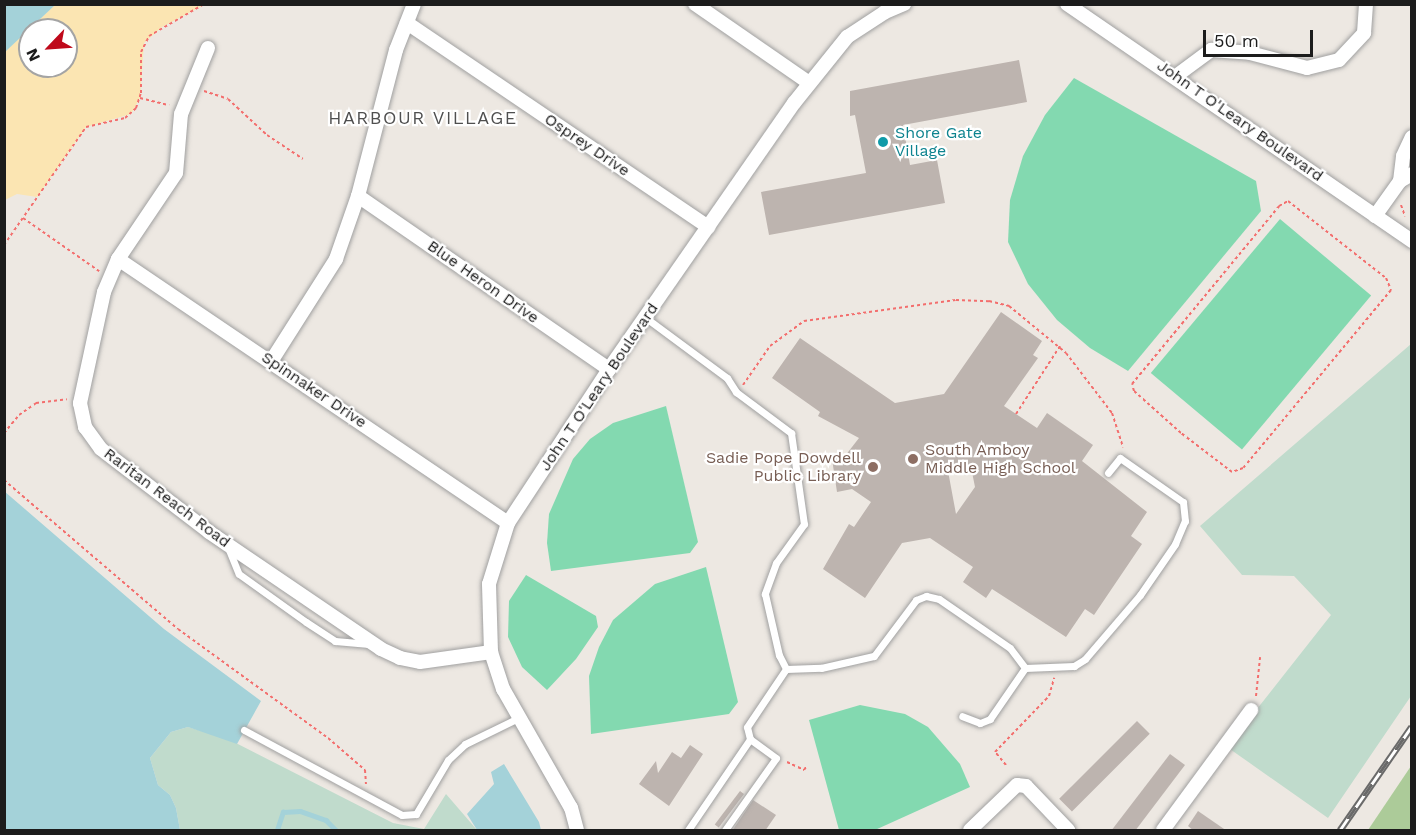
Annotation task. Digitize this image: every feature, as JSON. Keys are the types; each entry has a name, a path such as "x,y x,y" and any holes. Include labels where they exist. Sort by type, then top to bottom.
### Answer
{"street":[{"path":"272,360 324,282 358,196 396,50 414,4"},
{"path":"695,4 809,83"},
{"name":"John T O'Leary Boulevard","path":"577,831 571,808 518,718 491,652 489,584 508,524 609,369 809,83 847,37 904,4"},
{"name":"John T O'Leary Boulevard","path":"1067,4 1176,75 1412,241"},
{"path":"1176,75 1211,50 1250,53 1307,68 1339,60 1364,33 1366,4"},
{"name":"Osprey Drive","path":"407,23 708,227"},
{"name":"Raritan Reach Road","path":"208,48 190,85 183,109 176,173 118,259 110,277 81,400 85,427 100,449 227,544 375,644 400,658 420,662 491,652"},
{"path":"1375,216 1406,178 1403,156 1412,137"},
{"name":"Blue Heron Drive","path":"358,196 609,369"},
{"name":"Spinnaker Drive","path":"118,259 272,360 508,524"},
{"path":"1163,831 1251,710"},
{"path":"970,831 1017,784 1026,786 1068,831"}],"lane":[{"path":"646,318 727,378 738,393 791,433 805,516 804,524 776,563 765,594 779,655 786,669"},
{"path":"1025,668 1074,666 1085,659 1122,619 1175,544 1185,521 1182,502 1120,458 1108,473"},
{"path":"227,544 239,574 306,622 335,641 375,644"},
{"path":"786,669 821,668 874,656 916,600 926,596 939,599 1010,648 1025,668"},
{"path":"962,716 980,723 990,719 1025,668"},
{"path":"725,831 776,758 750,740 747,727 786,669"},
{"path":"244,730 402,815 416,814 448,760 465,744 518,718"},
{"path":"688,831 750,740"}],"path":[{"path":"4,245 86,127 125,118 140,98 141,52 149,36 204,4"},
{"path":"190,85 228,99 267,135 303,159"},
{"path":"140,98 183,109"},
{"path":"1288,201 1295,203 1386,278 1391,290 1243,468 1232,472 1181,433 1134,390 1132,384 1279,206 1288,201"},
{"path":"1402,201 1405,216"},
{"path":"23,218 110,277"},
{"path":"738,393 770,346 783,333 804,321 843,313 956,300 989,300 1009,306 1060,346 1085,373 1112,413 1124,445 1120,458"},
{"path":"1016,414 1060,346"},
{"path":"4,433 36,403 81,400"},
{"path":"826,477 835,475"},
{"path":"4,480 178,628 328,738 364,770 367,796"},
{"path":"1251,710 1260,678 1260,657"},
{"path":"1006,765 995,752 1049,696 1055,675"},
{"path":"776,758 785,765 788,760 804,770 806,767"}],"green space":[{"path":"1074,78 1256,181 1261,211 1128,371 1090,348 1057,320 1028,284 1008,242 1010,200 1023,156 1045,115"},
{"path":"1280,219 1371,295 1242,449 1151,373"},
{"path":"1411,344 1411,696 1328,818 1227,747 1331,615 1294,576 1242,575 1200,526"},
{"path":"666,406 698,542 690,553 551,571 547,543 549,514 573,459 590,439 613,423"},
{"path":"706,567 738,702 729,714 591,734 589,676 599,647 613,620 655,584"},
{"path":"526,575 596,616 598,627 576,659 547,690 522,667 508,637 509,601"},
{"path":"860,705 905,714 928,727 960,764 970,787 875,830 839,830 809,720"},
{"path":"188,727 228,739 393,823 424,829 446,794 477,830 180,830 176,808 170,795 158,785 150,758 171,732"},
{"path":"1411,766 1411,830 1368,830"}],"sand":[{"path":"55,5 204,5 162,27 144,43 140,98 131,114 86,127 37,197 17,194 5,200 4,52 18,39 18,78 78,78 78,18 41,18"}],"water":[{"path":"5,4 55,4 41,18 18,18 18,40 5,52"},
{"path":"4,491 164,629 261,701 237,744 188,727 171,732 150,758 158,785 170,795 176,808 180,830 5,830"},
{"path":"504,764 539,822 541,830 477,830 467,814 494,784 491,772"}],"building":[{"name":"Shore Gate Village","path":"1019,60 1027,102 903,125 910,165 937,160 945,203 769,235 761,192 866,173 855,115 850,116 850,91"},
{"path":"1001,312 1042,341 1033,355 1038,358 1004,406 1037,428 1047,413 1093,445 1082,461 1147,512 1131,536 1142,544 1094,615 1085,609 1066,637 992,589 986,598 963,582 973,567 930,538 902,543 865,598 823,569 849,524 854,527 871,502 852,489 837,492 832,459 845,456 859,438 818,416 820,412 772,378 800,338 895,403 944,394","holes":["971,467 975,487 956,514 948,471"]},
{"path":"1137,721 1150,734 1072,812 1059,799"},
{"path":"690,745 703,754 669,806 639,784 656,761 658,773 672,752 681,758"},
{"path":"1170,754 1185,765 1135,831 1111,831"},
{"path":"740,791 744,794 719,828 715,825"},
{"path":"753,800 776,815 765,831 732,831"},
{"path":"1198,811 1227,831 1194,831 1188,826"}],"waterway":[{"path":"277,830 283,812 300,811 326,820 336,830"}],"railway":[{"path":"1340,830 1412,726"}],"place":[{"name":"Shore Gate Village","path":"883,142"},
{"name":"South Amboy Middle High School","path":"913,459"},
{"name":"Sadie Pope Dowdell Public Library","path":"873,467"}],"district":[{"name":"HARBOUR VILLAGE","path":"423,118"}]}
